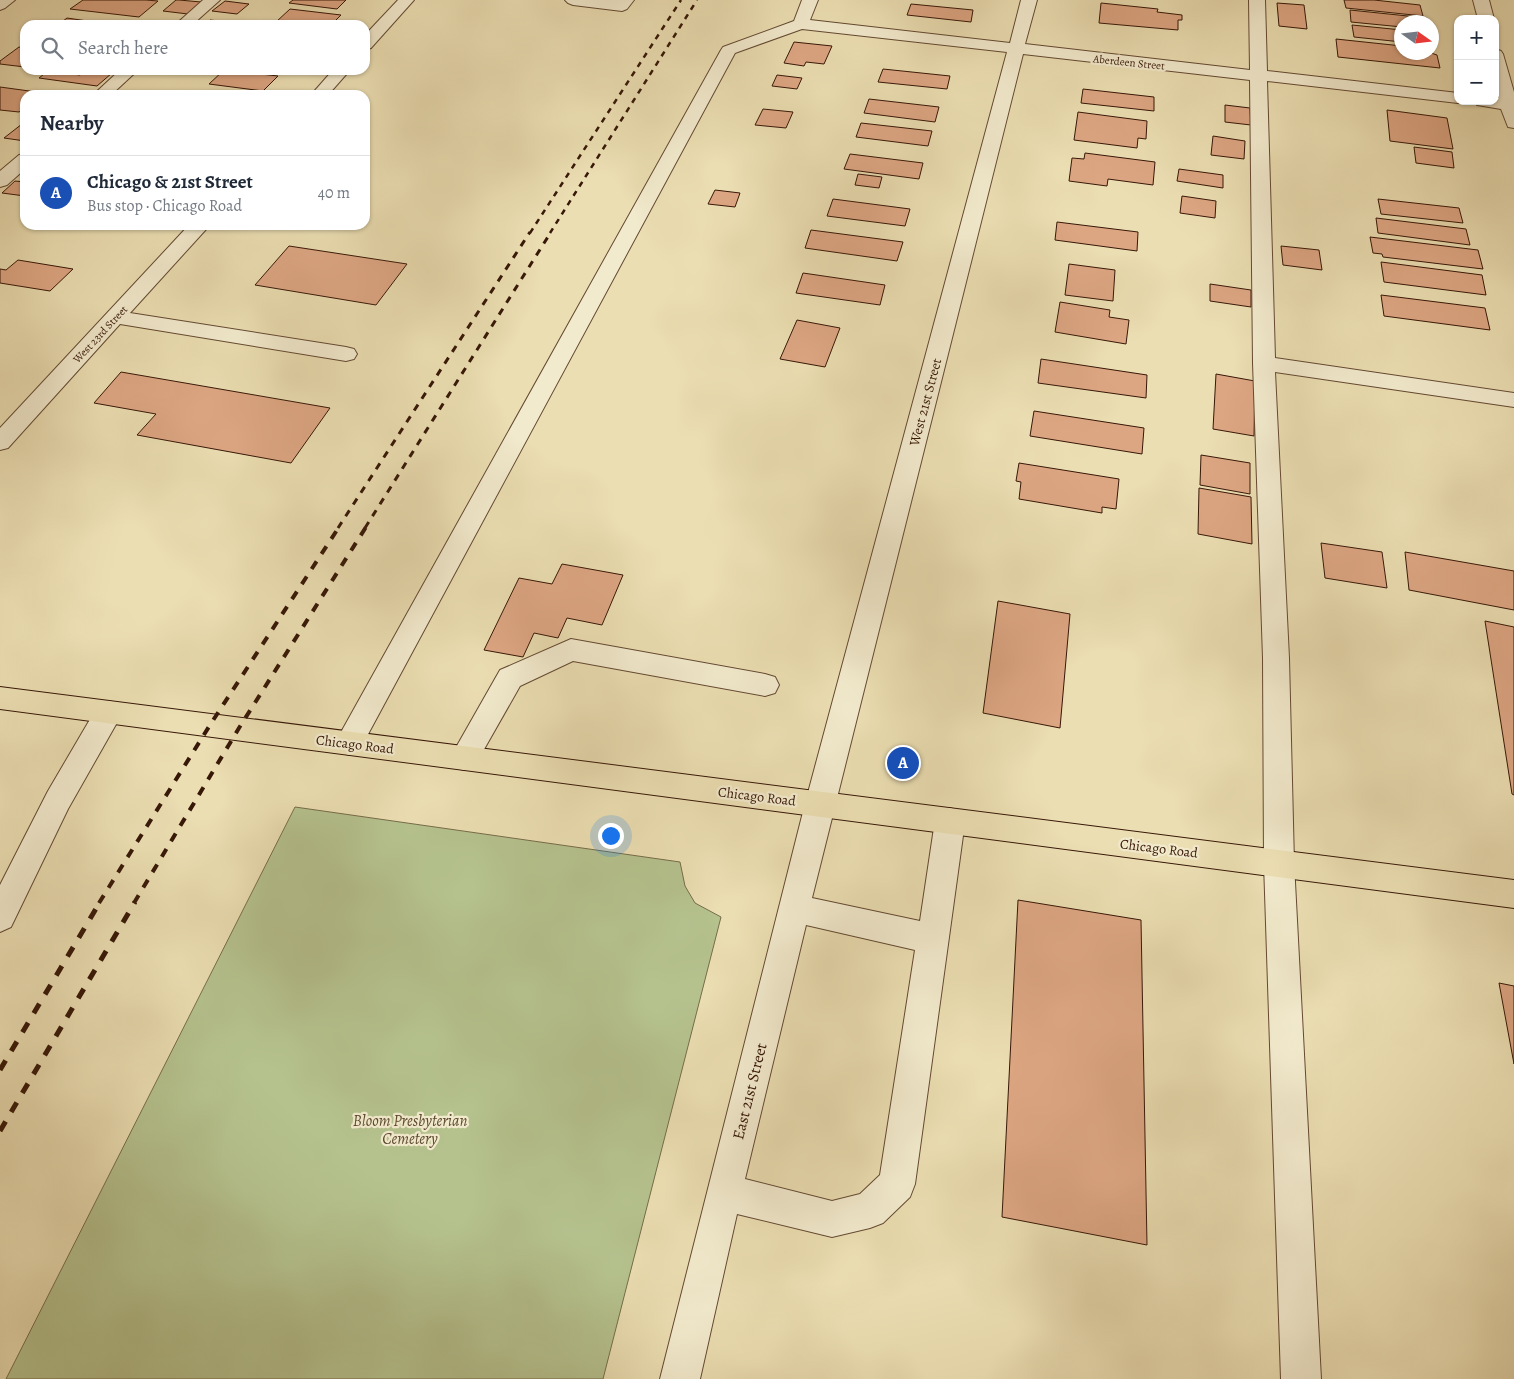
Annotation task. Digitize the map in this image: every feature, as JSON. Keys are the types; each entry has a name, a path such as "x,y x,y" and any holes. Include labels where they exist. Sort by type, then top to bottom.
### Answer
{"main road":[{"name":"Chicago Road","path":"0,698 1514,894"}],"street":[{"path":"0,5 7,0"},
{"path":"188,20 212,0"},
{"path":"370,40 406,0"},
{"path":"574,0 624,3"},
{"path":"349,743 729,50 801,24 810,0"},
{"name":"West 21st Street","path":"820,804 1017,49 1028,0"},
{"path":"1257,0 1260,76 1264,363 1276,658 1278,864 1301,1379"},
{"path":"1481,0 1485,15"},
{"name":"Aberdeen Street","path":"801,24 1454,98"},
{"path":"1497,60 1511,104 1514,123"},
{"path":"106,90 124,75"},
{"path":"324,90 337,75"},
{"path":"0,181 20,163"},
{"name":"West 23rd Street","path":"2,438 195,230"},
{"path":"116,317 346,354"},
{"path":"1264,363 1514,400"},
{"path":"464,758 510,678 571,650 765,685"},
{"path":"3,905 58,800 109,712"},
{"name":"East 21st Street","path":"680,1379 820,804"},
{"path":"724,1192 832,1220 870,1210 897,1184 950,821"},
{"path":"794,908 933,939"}],"green space":[{"name":"Bloom Presbyterian Cemetery","path":"295,807 680,862 685,886 695,903 721,917 603,1379 6,1379"}],"building":[{"path":"83,0 158,1 139,17 70,9"},
{"path":"176,0 201,2 188,14 163,11"},
{"path":"293,0 346,0 337,9 289,3"},
{"path":"1344,0 1374,0 1420,5 1423,15 1413,15 1346,8"},
{"path":"225,1 249,4 237,14 212,11"},
{"path":"1101,3 1158,9 1157,12 1182,15 1182,20 1178,20 1178,30 1099,23"},
{"path":"1277,3 1304,5 1307,29 1279,26"},
{"path":"911,4 973,10 971,22 907,15"},
{"path":"290,9 341,15 336,20 278,20"},
{"path":"1350,10 1398,15 1394,15 1394,26 1351,22"},
{"path":"67,18 81,20 64,20"},
{"path":"1352,25 1394,29 1394,41 1354,37"},
{"path":"1336,39 1394,45 1394,60 1438,60 1440,68 1338,57"},
{"path":"794,42 832,46 824,64 806,62 804,66 784,63"},
{"path":"20,47 20,66 0,64 0,61"},
{"path":"883,69 950,76 947,89 878,82"},
{"path":"43,75 110,75 97,86 39,78"},
{"path":"219,75 278,76 264,90 209,84"},
{"path":"777,75 802,78 797,89 772,86"},
{"path":"0,87 22,90 20,90 20,111 0,110"},
{"path":"1083,89 1154,97 1154,111 1081,103"},
{"path":"869,99 939,107 935,122 864,113"},
{"path":"1225,105 1250,108 1251,125 1225,122"},
{"path":"763,109 793,112 786,128 755,125"},
{"path":"1387,110 1447,118 1453,149 1390,141"},
{"path":"1078,112 1147,121 1146,139 1138,138 1137,148 1074,140"},
{"path":"861,123 932,131 928,146 856,137"},
{"path":"20,126 20,140 4,138"},
{"path":"1213,136 1245,141 1244,159 1211,155"},
{"path":"1414,147 1452,152 1454,168 1416,163"},
{"path":"1085,153 1155,162 1153,185 1108,179 1107,186 1069,181 1072,158 1084,159"},
{"path":"850,154 923,163 919,179 844,169"},
{"path":"1179,169 1223,175 1223,188 1177,181"},
{"path":"858,174 882,177 879,188 855,185"},
{"path":"15,181 20,182 20,195 2,193"},
{"path":"715,190 740,193 735,207 708,204"},
{"path":"1182,196 1216,201 1215,218 1180,213"},
{"path":"833,199 910,209 905,226 827,216"},
{"path":"1378,199 1459,208 1463,223 1381,214"},
{"path":"1376,218 1466,229 1470,245 1378,233"},
{"path":"1057,222 1138,232 1137,251 1055,240"},
{"path":"811,230 903,242 897,261 805,248"},
{"path":"1370,237 1478,250 1483,269 1383,257 1382,254 1373,253"},
{"path":"289,246 407,264 376,305 255,285"},
{"path":"1281,246 1319,250 1322,270 1283,265"},
{"path":"18,260 73,269 50,291 0,283 0,269 6,270"},
{"path":"1381,262 1482,275 1486,295 1384,282"},
{"path":"1069,264 1115,270 1113,301 1065,295"},
{"path":"803,273 885,285 880,305 796,293"},
{"path":"1210,284 1251,290 1251,307 1210,301"},
{"path":"1381,295 1485,308 1490,330 1384,316"},
{"path":"1060,302 1110,310 1109,317 1129,320 1126,344 1055,332"},
{"path":"797,320 840,328 825,367 780,359"},
{"path":"1041,359 1147,375 1146,398 1038,383"},
{"path":"121,372 330,408 291,463 137,435 156,414 94,403"},
{"path":"1216,374 1255,381 1254,436 1213,429"},
{"path":"1034,411 1144,428 1142,454 1030,436"},
{"path":"1201,455 1250,463 1250,494 1200,485"},
{"path":"1019,463 1119,479 1116,509 1102,507 1102,513 1019,499 1021,482 1016,481"},
{"path":"1199,488 1251,497 1252,544 1198,534"},
{"path":"1321,543 1382,552 1387,588 1325,578"},
{"path":"1405,552 1514,571 1514,610 1409,590"},
{"path":"562,564 623,575 602,625 567,618 558,638 534,633 523,657 484,650 519,578 552,584"},
{"path":"998,601 1070,614 1060,728 983,713"},
{"path":"1485,621 1514,627 1514,795 1512,794"},
{"path":"1018,900 1141,920 1147,1245 1002,1217"},
{"path":"1499,983 1514,986 1514,1064"}],"railway":[{"path":"530,233 681,0"},
{"path":"550,233 697,0"},
{"path":"338,528 530,232"},
{"path":"365,528 551,232"},
{"path":"99,903 210,725 339,527"},
{"path":"134,903 239,728 366,527"},
{"path":"0,1070 100,902"},
{"path":"0,1131 135,902"}],"place":[{"name":"Chicago & 21st Street","path":"903,763"}]}
